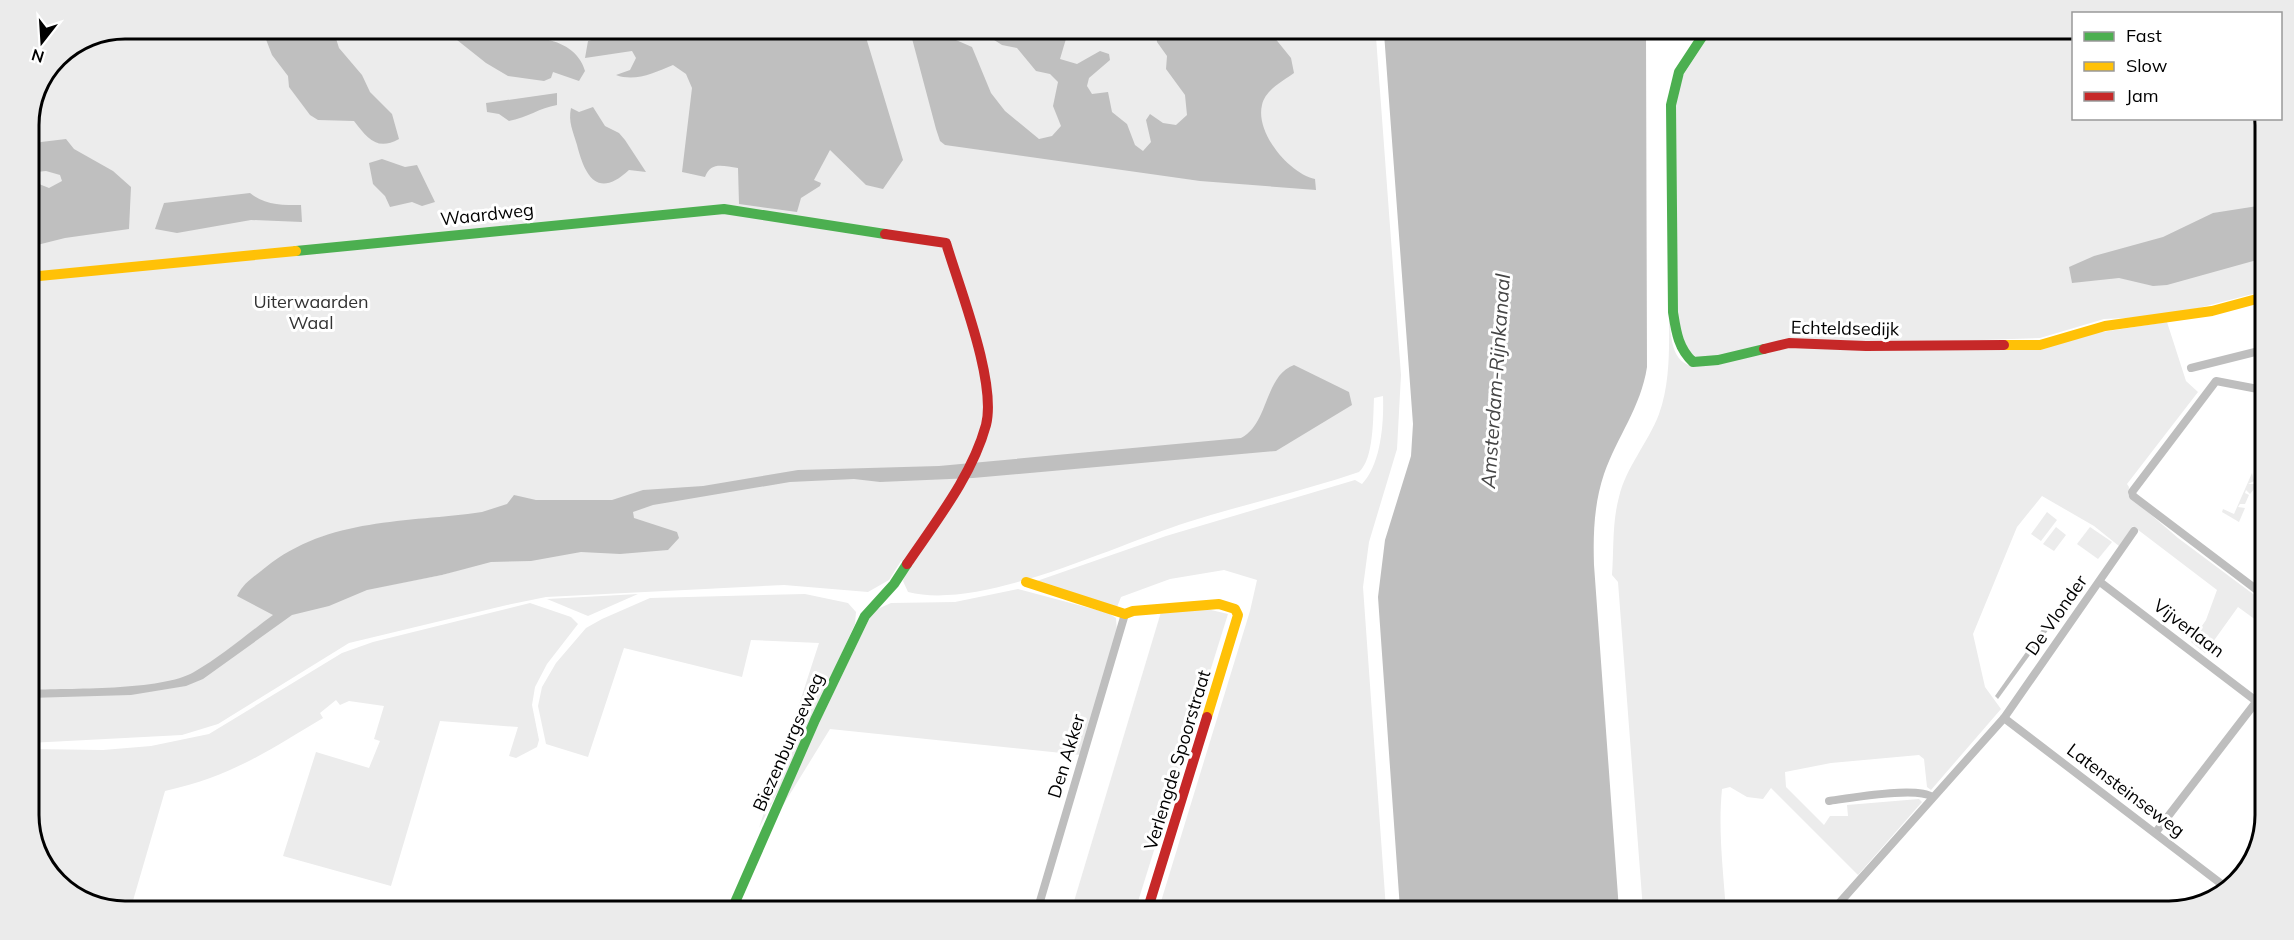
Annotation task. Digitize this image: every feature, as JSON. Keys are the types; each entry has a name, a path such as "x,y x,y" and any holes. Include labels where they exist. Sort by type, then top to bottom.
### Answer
{"street":[{"name":"Echteldsedijk","path":"1701,39 1679,72 1671,105 1673,312 1677,340 1681,350 1693,362 1718,360 1789,343 1866,346 2040,345 2105,326 2212,311 2255,299"},
{"name":"Waardweg","path":"39,276 705,209 760,213 946,243"},
{"name":"Biezenburgseweg","path":"735,901 820,709 865,616 894,584 959,485 973,458 986,424 988,404 985,383 946,243"},
{"path":"2191,368 2255,352"},
{"path":"2255,388 2216,381 2132,492 2133,496 2255,588"},
{"name":"De Vlonder","path":"1841,901 2004,718 2134,531"},
{"path":"1026,582 1125,614"},
{"name":"Vijverlaan","path":"2100,582 2255,701"},
{"name":"Verlengde Spoorstraat","path":"1125,614 1133,611 1219,604 1235,609 1238,621 1150,901"},
{"name":"Den Akker","path":"1040,901 1125,614"},
{"name":"Vijverlaan","path":"2156,832 2255,707"},
{"name":"Latensteinseweg","path":"2004,718 2221,883"},
{"path":"1829,801 1908,793 1928,794 1932,797"}],"green space":[{"name":"Uiterwaarden Waal","path":"125,39 1376,39 1401,375 1397,449 1369,542 1363,587 1385,901 1161,901 1250,611 1257,580 1224,570 1170,579 1121,597 1117,607 1034,582 1166,536 1355,480 1362,484 1373,466 1380,443 1383,396 1374,398 1368,458 1359,472 1188,522 1048,573 1010,584 973,592 938,595 908,592 903,581 909,563 901,561 889,580 868,592 784,585 546,597 349,643 218,724 182,735 39,742 39,120 42,103 54,77 58,72 72,72 72,58 77,54 108,41","holes":["479,564 442,575 378,587"]},
{"path":"1707,39 2072,39 2072,120 2255,120 2255,293 2168,316 2104,319 2040,338 1892,343 1834,340 1702,360 1691,356 1678,334 1675,107 1682,77"},
{"path":"1669,308 1672,342 1675,350 1684,363 1692,366 1792,346 2041,348 2089,334 2167,322 2186,381 2198,392 2127,484 2128,495 2178,538 2255,596 2255,619 2238,607 2205,653 2191,642 2206,620 2217,590 2133,526 2119,546 2094,526 2042,496 2017,527 1973,634 1985,687 2001,709 1931,790 1927,787 1924,759 1919,755 1831,763 1785,772 1786,787 1824,825 1830,816 1848,816 1847,805 1919,799 1922,802 1858,875 1771,788 1763,799 1747,797 1730,787 1722,789 1721,804 1721,849 1725,901 1642,901 1618,582 1612,575 1615,516 1622,486 1659,414 1666,388"},
{"path":"2252,473 2254,481 2248,484 2255,484 2255,488 2250,494 2246,490 2245,493 2249,495 2245,504 2240,504 2238,507 2245,508 2239,522 2222,512 2223,509 2234,514"},
{"path":"2047,512 2057,520 2041,541 2031,534"},
{"path":"2056,527 2066,535 2054,551 2043,544"},
{"path":"2090,527 2112,542 2098,559 2077,544"},
{"path":"1018,589 1108,613 1116,618 1117,632 1081,755 830,729 782,807 797,769 873,611 891,603 955,602"},
{"path":"638,594 588,616 547,599"},
{"path":"805,594 848,603 856,612 855,624 783,782 759,828 819,643 751,640 742,677 624,648 588,757 546,744 538,706 542,687 556,663 586,628 650,598"},
{"path":"530,603 571,617 578,624 547,664 535,687 532,705 539,740 537,747 516,758 509,756 518,727 440,721 391,886 283,856 316,752 369,768 380,741 374,739 384,706 349,701 340,705 336,700 320,713 323,718 248,762 210,778 165,791 133,901 108,899 92,894 60,872 48,853 41,832 39,749 103,750 151,746 209,734 342,653 373,642"},
{"path":"1207,609 1228,614 1138,901 1074,901 1161,612"}],"water":[{"path":"266,39 336,39 339,48 362,75 370,92 392,114 399,139 385,144 379,143 369,138 354,121 318,120 310,115 289,87 288,76 272,55"},
{"path":"456,39 544,39 564,45 575,53 585,71 579,81 553,72 551,78 544,81 508,76 486,63"},
{"path":"595,39 867,39 903,160 883,189 866,185 830,150 814,180 821,183 820,186 801,198 797,212 739,204 738,168 714,167 705,177 682,172 692,88 686,74 673,65 652,74 637,77 616,75 630,70 636,58 632,51 585,58 588,41"},
{"path":"912,39 956,39 972,47 991,93 1005,111 1039,139 1052,136 1061,126 1053,106 1058,82 1050,74 1036,71 1017,48 1002,45 993,39 1066,39 1060,59 1077,64 1100,51 1109,54 1110,60 1089,78 1087,86 1092,94 1108,92 1112,112 1127,124 1135,145 1143,151 1151,142 1146,120 1150,114 1163,123 1176,125 1187,115 1185,95 1166,69 1167,56 1157,39 1276,39 1291,58 1294,73 1275,86 1264,100 1261,116 1264,128 1285,161 1305,176 1315,179 1316,190 1200,181 945,145 940,141"},
{"name":"Amsterdam-Rijnkanaal","path":"1384,39 1646,39 1647,367 1640,395 1604,474 1596,508 1594,542 1618,901 1399,901 1378,597 1385,540 1411,456 1413,424"},
{"path":"557,93 557,105 509,121 499,114 487,112 486,103"},
{"path":"593,107 605,126 619,133 625,140 646,172 629,170 609,183 601,183 589,175 571,127 570,113 571,108 579,112"},
{"path":"66,139 74,149 113,171 131,187 129,229 65,238 39,244 39,184 49,188 62,181 60,175 39,172 39,143"},
{"path":"382,159 405,167 417,165 435,202 422,206 412,202 390,207 385,196 373,184 369,163"},
{"path":"250,193 268,202 301,205 302,222 251,220 177,233 155,229 164,203"},
{"path":"2255,206 2255,261 2167,285 2153,286 2119,278 2072,283 2069,267 2094,256 2163,237 2213,213"},
{"path":"1294,365 1349,392 1352,405 1276,451 973,478 880,482 854,479 790,482 653,505 633,512 634,518 677,532 679,538 668,550 620,554 581,552 531,561 491,562 442,575 367,590 329,606 292,615 203,679 186,686 131,695 39,698 39,690 138,686 160,683 194,672 273,615 237,596 246,583 290,551 316,539 342,531 397,521 482,512 507,504 514,495 536,500 612,500 643,490 703,486 798,470 939,466 1241,438 1257,422 1271,389 1284,371"},
{"path":"2057,608 2062,611 1998,699 1995,696"}],"traffic: fast":[{"path":"1701,39 1679,72 1671,105 1675,326 1678,339 1693,362 1718,360 1764,349"},
{"path":"296,251 724,209 885,234"},
{"path":"736,901 815,720 865,616 894,584 907,564"}],"traffic: slow":[{"path":"39,276 296,251"},
{"path":"2004,345 2040,345 2105,326 2212,311 2255,299"},
{"path":"1026,582 1125,614 1133,611 1219,604 1235,609 1238,615 1207,717"}],"traffic: jam":[{"path":"885,234 946,243 982,360 988,407 986,425 972,462 952,497 907,564"},
{"path":"1764,349 1789,343 1866,346 2004,345"},
{"path":"1150,901 1207,717"}]}
